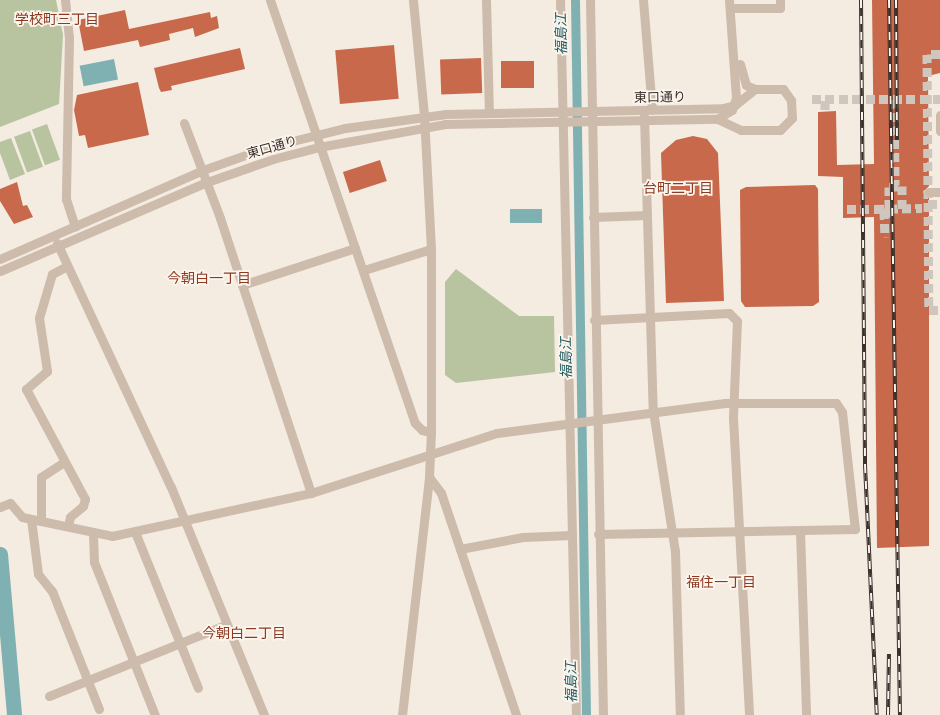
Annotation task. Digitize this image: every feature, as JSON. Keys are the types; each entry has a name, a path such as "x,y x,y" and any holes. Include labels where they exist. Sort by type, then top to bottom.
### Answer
{"street":[{"path":"65,0 69,37 66,199 75,227"},
{"path":"270,0 314,135 364,270 415,423 422,430 431,432"},
{"path":"402,715 429,477 431,432 430,249 425,128 413,0"},
{"path":"486,0 489,113"},
{"path":"560,0 565,117 573,422 572,536 576,715"},
{"path":"590,0 589,111 593,217 594,421 603,715"},
{"path":"643,0 648,110 644,122 654,412 673,532 680,715"},
{"path":"735,105 734,54 730,4 780,8 780,0"},
{"path":"734,54 740,64 746,85 756,89 783,89 787,92 791,100 792,118 784,129 741,130 717,119 756,89"},
{"name":"東口通り","path":"0,271 59,247 207,182 274,159 319,147 445,124 565,117 589,111 717,109 735,105"},
{"name":"東口通り","path":"0,259 203,170 314,135 424,115 489,113 565,117 590,122 644,122 717,119"},
{"path":"940,115 940,131"},
{"path":"184,123 203,170 311,493"},
{"path":"929,192 940,192"},
{"path":"593,217 647,215"},
{"path":"54,236 67,266 111,353 185,522 225,625 264,715"},
{"path":"242,285 355,248"},
{"path":"364,270 430,249"},
{"path":"67,266 52,274 39,318 47,371 26,389 85,503 70,517 68,526"},
{"path":"594,320 729,313 734,316 737,321 734,404 749,715"},
{"path":"3,506 10,503 18,515 31,519 68,526 94,534 112,536 185,522 311,493 430,453 497,433 654,412 734,404 836,403 842,412 855,529 800,531 739,530 598,534"},
{"path":"41,521 41,477 64,462"},
{"path":"429,477 441,493 516,715"},
{"path":"31,519 38,574 52,591 99,709"},
{"path":"800,531 806,715"},
{"path":"135,532 198,688"},
{"path":"94,534 94,562 155,715"},
{"path":"460,549 522,537 572,536"},
{"path":"49,696 225,625"}],"green space":[{"path":"0,0 56,0 63,35 59,104 0,127"},
{"path":"47,124 60,160 45,165 32,129"},
{"path":"30,131 43,167 27,173 14,137"},
{"path":"11,138 25,174 10,180 0,153 0,142"},
{"path":"456,269 519,316 554,316 555,372 456,383 445,375 445,282"}],"water":[{"path":"114,59 118,80 84,86 80,66"},
{"path":"510,209 542,209 542,223 510,223"}],"building":[{"path":"872,0 940,0 940,73 928,76 929,186 923,192 929,198 929,546 877,548 874,217 843,218 843,177 818,176 818,112 836,111 837,165 874,164"},
{"path":"125,10 129,29 210,12 211,18 217,16 219,28 195,37 193,28 169,34 170,40 140,47 138,40 84,51 78,20"},
{"path":"394,45 399,99 340,104 335,50"},
{"path":"240,48 245,69 171,86 172,90 161,92 154,68"},
{"path":"481,58 482,93 441,94 440,59"},
{"path":"501,61 534,61 534,88 501,88"},
{"path":"138,82 149,135 88,148 85,135 79,136 74,110 77,95"},
{"path":"693,136 707,139 718,153 724,301 666,303 661,153 676,140"},
{"path":"380,160 387,181 350,193 343,172"},
{"path":"17,182 23,206 27,205 33,217 14,224 0,201 0,189"},
{"path":"815,185 818,189 819,302 813,306 745,307 741,301 740,190 746,187"}],"waterway":[{"name":"福島江","path":"575,0 586,715"},
{"path":"0,554 14,715"}],"tunnel":[{"path":"940,54 927,54 929,310 940,310"},
{"path":"812,99 940,99"},
{"path":"894,99 895,185"},
{"path":"825,100 825,112"},
{"path":"886,216 889,209 889,187 902,186 902,209"},
{"path":"928,204 940,204"},
{"path":"875,209 922,208"},
{"path":"847,209 877,209"},
{"path":"884,210 885,237"}],"railway":[{"path":"861,0 865,465 877,715"},
{"path":"889,0 900,715"},
{"path":"896,0 897,140"},
{"path":"888,715 889,654"}],"district":[{"name":"学校町三丁目","path":"57,19"},
{"name":"台町二丁目","path":"678,188"},
{"name":"今朝白一丁目","path":"209,278"},
{"name":"福住一丁目","path":"721,582"},
{"name":"今朝白二丁目","path":"244,633"}]}
